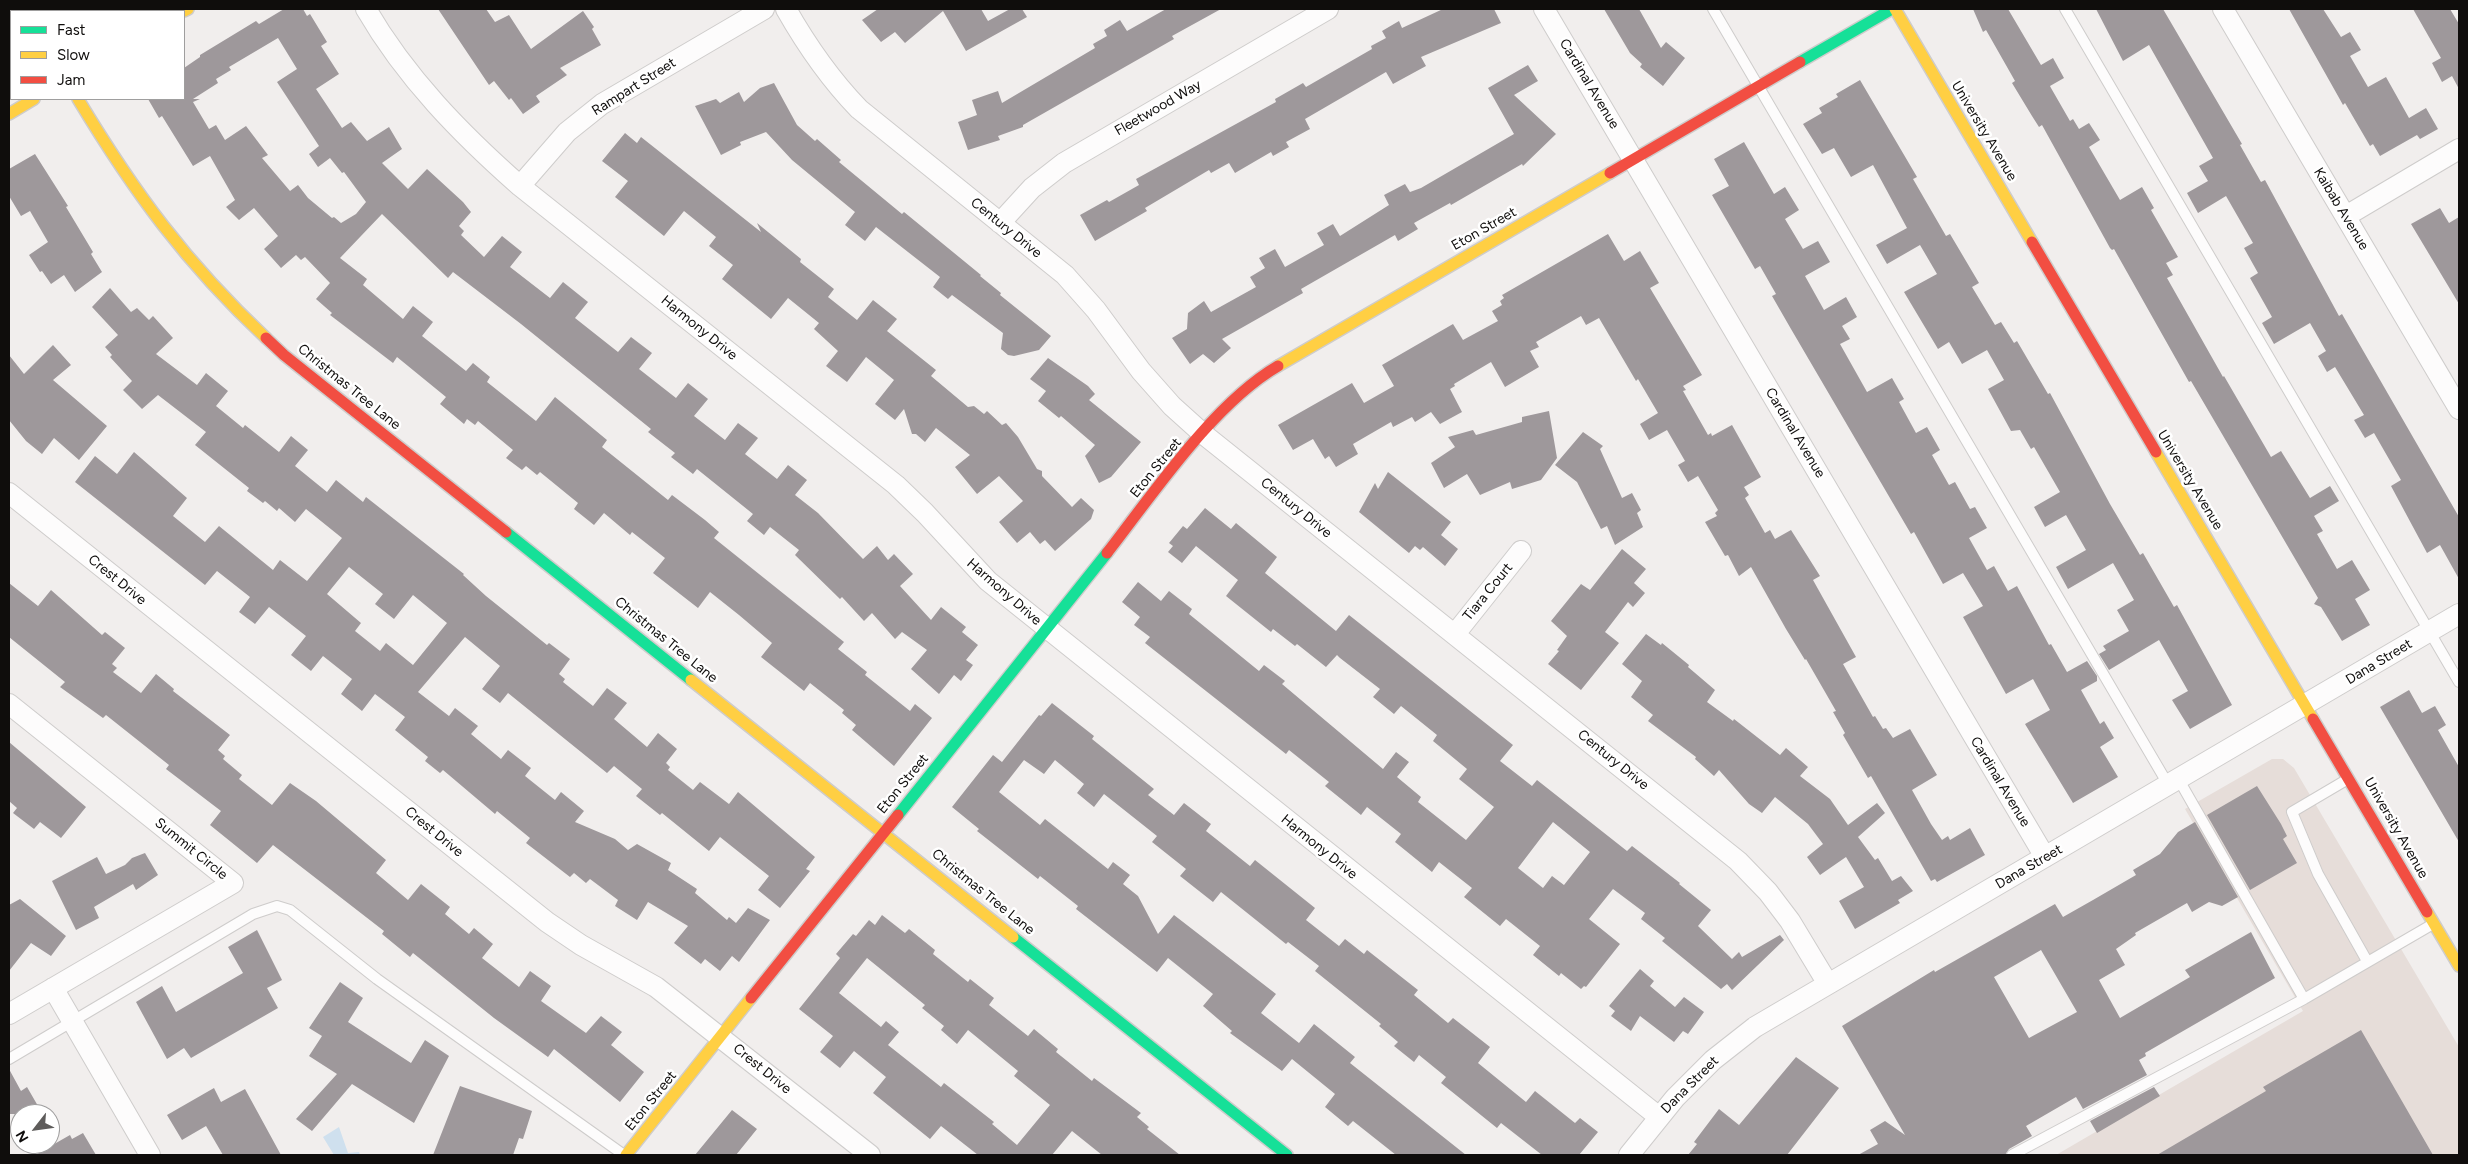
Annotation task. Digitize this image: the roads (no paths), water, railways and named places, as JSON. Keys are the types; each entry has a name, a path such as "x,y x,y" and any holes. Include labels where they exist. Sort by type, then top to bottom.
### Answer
{"street":[{"name":"Harmony Drive","path":"366,9 402,63 438,107 477,148 520,186 896,485 925,512 988,581 1046,629 1659,1117"},
{"name":"Rampart Street","path":"520,186 567,132 602,104 764,9"},
{"name":"Century Drive","path":"786,9 808,47 831,80 859,109 1064,275 1096,310 1141,371 1172,406 1202,433 1738,861 1768,892 1790,922 1828,984"},
{"name":"Fleetwood Way","path":"1000,222 1032,188 1064,163 1328,9"},
{"name":"Cardinal Avenue","path":"1544,9 2045,858"},
{"name":"Eton Street","path":"625,1155 1202,433 1235,399 1266,373 1893,9"},
{"name":"University Avenue","path":"1893,9 2459,966"},
{"name":"Kaibab Avenue","path":"2223,9 2459,409"},
{"path":"9,114 32,100"},
{"name":"Christmas Tree Lane","path":"79,100 122,171 147,207 186,256 238,313 284,355 1287,1155"},
{"path":"2346,216 2459,149"},
{"name":"Crest Drive","path":"9,494 547,922 581,945 656,987 870,1155"},
{"name":"Tiara Court","path":"1455,634 1521,551"},
{"name":"Dana Street","path":"1629,1155 1675,1098 1720,1055 1755,1027 2306,706 2459,614"},
{"name":"Summit Circle","path":"9,704 233,883 9,1014"},
{"path":"53,988 150,1155"}],"lane":[{"path":"1713,9 2304,999"},
{"path":"2065,9 2459,682"},
{"path":"2349,778 2292,812 2318,874 2367,961"},
{"path":"9,1058 253,914 277,906 290,910 377,979 625,1155"},
{"path":"2012,1155 2304,999 2434,923"}],"water":[{"path":"339,1127 348,1153 359,1152 360,1155 334,1155 323,1137"}]}
